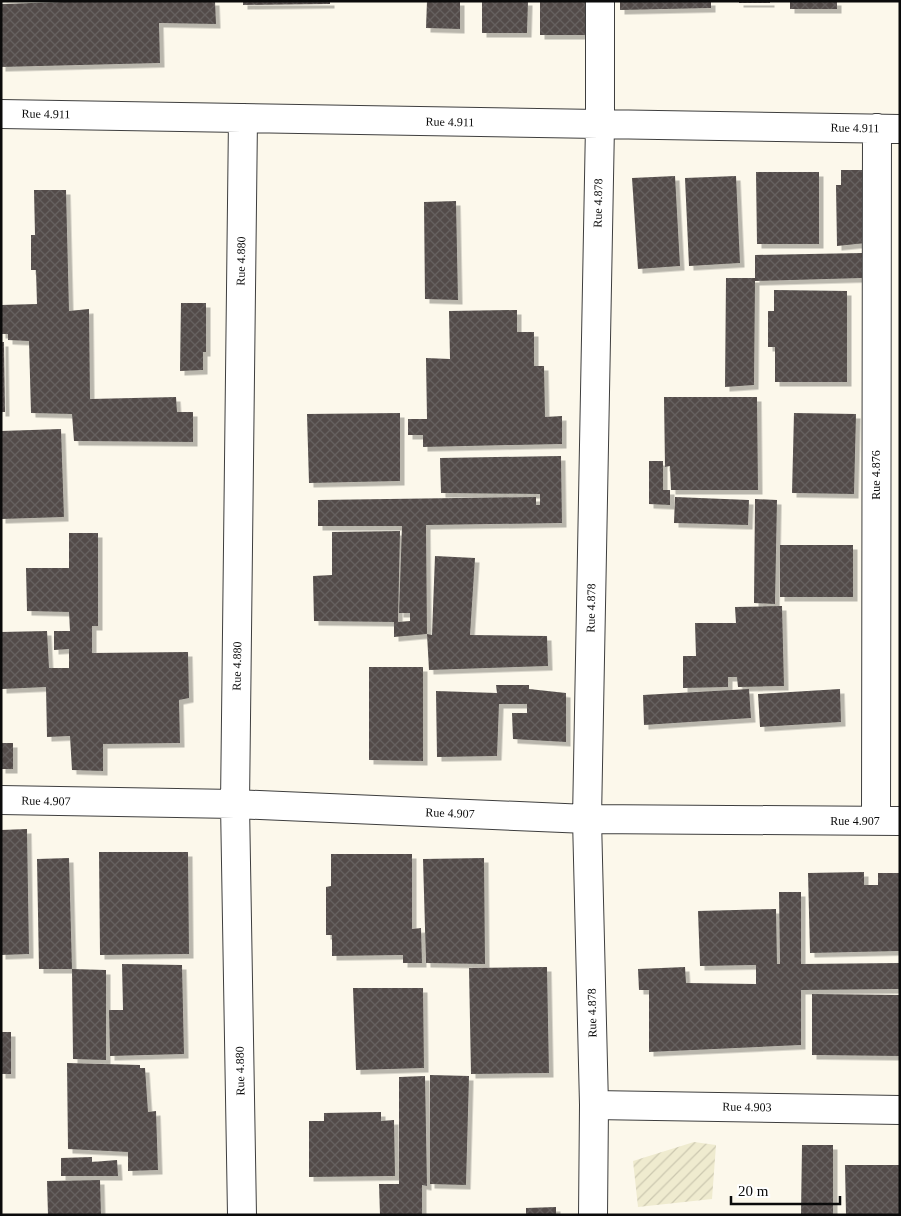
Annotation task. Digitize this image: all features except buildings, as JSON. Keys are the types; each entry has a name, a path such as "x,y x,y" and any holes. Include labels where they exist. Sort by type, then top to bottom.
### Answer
{"street":[{"name":"Rue 4.878","path":"594,1215 594,1105 587,819 600,125 600,1"},
{"name":"Rue 4.911","path":"1,114 600,125 888,128"},
{"name":"Rue 4.880","path":"242,1215 235,804 243,118"},
{"name":"Rue 4.876","path":"888,128 888,821"},
{"name":"Rue 4.907","path":"1,800 235,804 587,819 888,821"},
{"name":"Rue 4.903","path":"594,1105 900,1110"}],"shaded area":[{"path":"694,1142 716,1145 712,1199 638,1207 633,1161"}]}
